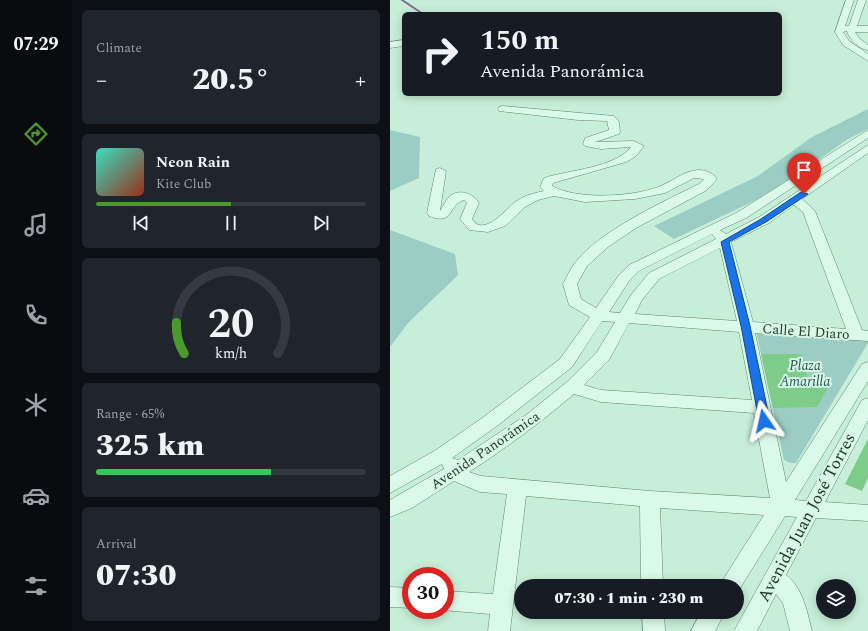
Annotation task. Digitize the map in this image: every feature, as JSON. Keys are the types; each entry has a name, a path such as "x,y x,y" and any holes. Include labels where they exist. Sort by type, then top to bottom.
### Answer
{"street":[{"path":"850,0 839,32 841,37 865,51"},
{"path":"862,0 864,9 851,32 865,51 868,58"},
{"path":"840,28 868,29"},
{"path":"390,45 402,43"},
{"path":"503,109 578,117 610,118 614,122 615,132 589,140 589,144 601,146 634,144 638,146 631,154 618,162 548,181 546,187 554,192 564,195 615,199 659,191 689,175 698,173 704,174 711,179 703,187 608,239 584,260 570,283 568,291 571,297 581,307 599,316"},
{"name":"Avenida Panorámica","path":"390,510 457,471 532,420 573,386 603,356 636,298 654,276 678,262 725,242 764,220 795,200 867,138"},
{"name":"Avenida Panorámica","path":"390,485 442,455 513,405 566,363 624,278 634,268 645,261 742,215 867,138"},
{"path":"440,171 433,213 443,214 448,212 454,199 464,196 470,198 473,203 466,219 468,224 475,228 490,228 499,225 516,207 526,200 554,192"},
{"path":"795,200 809,211 862,335"},
{"path":"713,230 722,236 725,242 746,326 781,507"},
{"name":"Calle El Diaro","path":"599,316 862,335"},
{"name":"Avenida Juan José Torres","path":"735,579 868,368"},
{"path":"573,386 582,391 602,396 762,407"},
{"name":"Avenida Juan José Torres","path":"744,631 774,579 868,404"},
{"path":"442,455 462,477 471,482 517,488 650,499 868,513"},
{"path":"499,631 517,488"},
{"path":"650,499 652,579"},
{"path":"774,579 789,591 794,602 801,631"},
{"path":"390,597 402,598"},
{"path":"454,602 502,605"},
{"path":"653,619 654,631"},
{"path":"702,631 710,619"}],"green space":[{"path":"868,109 868,129 848,139 771,193 674,239 654,226 758,176 812,137"},
{"path":"390,130 420,137 419,178 390,191"},
{"path":"390,230 455,254 458,275 408,323 390,347"},
{"name":"Plaza Amarilla","path":"756,331 868,339 868,343 796,463 790,463 784,460"}],"building":[{"path":"761,354 802,354 808,379 825,379 831,382 817,407 773,408"},
{"path":"868,439 868,478 862,491 845,484"}],"waterway":[{"path":"402,0 420,12"}],"route":[{"path":"764,421 746,326 725,242 764,220 804,194"}]}
